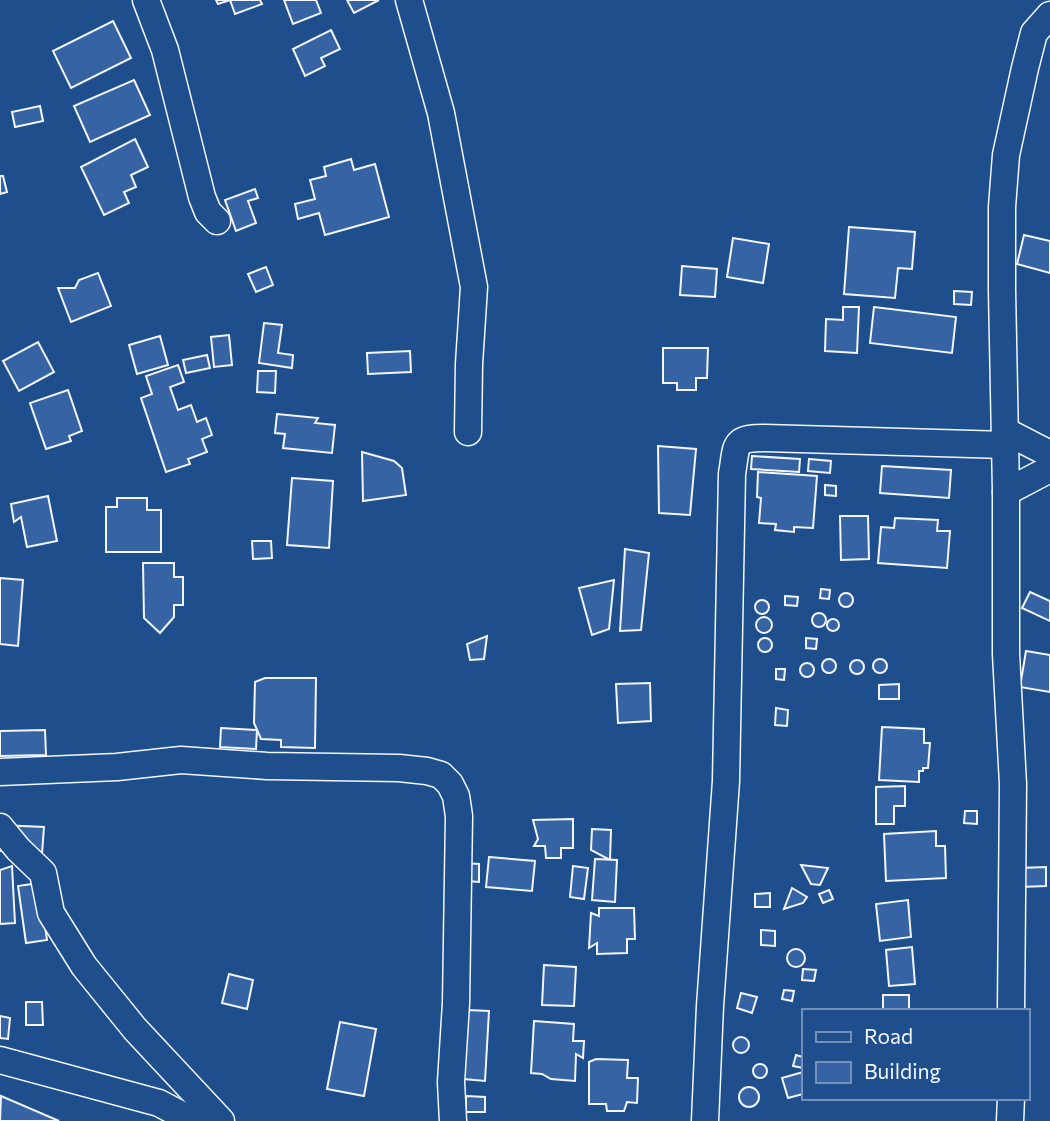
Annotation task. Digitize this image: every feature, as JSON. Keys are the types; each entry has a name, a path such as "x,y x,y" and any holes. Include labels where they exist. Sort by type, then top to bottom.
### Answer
{"street":[{"path":"146,0 165,50 202,197 208,212 217,221"},
{"path":"409,0 441,113 474,287 468,432"},
{"path":"1011,1009 1013,784 1006,654 1002,207 1006,155 1034,33 1050,15"},
{"path":"705,1121 726,781 732,474 737,445 745,438 1005,438 1050,454"},
{"path":"1006,492 1050,469"},
{"path":"0,772 117,767 181,760 267,766 399,768 442,775 450,783 456,796 459,816 456,1003 451,1082 453,1121"},
{"path":"0,827 43,873 51,913 84,966 135,1029 221,1121"},
{"path":"0,1060 159,1103 194,1121"},
{"path":"1010,1100 1010,1121"}],"building":[{"path":"230,0 260,0 262,4 235,14"},
{"path":"284,0 316,0 321,13 293,24"},
{"path":"347,0 379,0 354,13"},
{"path":"113,21 131,58 71,88 53,51"},
{"path":"331,30 340,49 321,58 325,66 305,76 293,49"},
{"path":"134,80 150,115 90,142 74,106"},
{"path":"40,106 43,121 15,127 12,112"},
{"path":"135,139 148,167 131,175 136,187 124,192 129,203 104,215 81,167"},
{"path":"351,159 354,170 375,164 389,217 325,235 319,213 298,219 295,204 315,199 310,180 326,176 324,167"},
{"path":"0,176 3,176 7,192 0,194"},
{"path":"255,189 258,198 248,201 256,223 236,231 225,200"},
{"path":"849,227 915,232 912,269 898,268 895,298 844,294"},
{"path":"1024,235 1050,241 1050,273 1017,264"},
{"path":"733,238 769,244 763,283 727,277"},
{"path":"682,266 717,269 715,297 680,295"},
{"path":"266,267 273,285 256,292 248,274"},
{"path":"98,273 111,306 71,322 58,288 75,288 79,280"},
{"path":"954,291 972,292 971,305 954,304"},
{"path":"843,307 859,307 857,353 825,351 826,319 843,320"},
{"path":"874,307 956,317 952,353 870,343"},
{"path":"264,323 282,325 278,353 293,355 292,368 259,363"},
{"path":"229,335 232,365 214,367 211,337"},
{"path":"160,336 168,365 137,374 129,345"},
{"path":"38,342 54,372 19,391 3,361"},
{"path":"663,348 708,348 707,378 696,378 696,390 677,390 677,383 663,383"},
{"path":"410,351 411,372 368,374 367,353"},
{"path":"207,355 210,368 186,373 183,360"},
{"path":"178,365 184,382 170,387 178,410 191,405 197,422 206,418 212,435 202,439 207,452 188,459 190,464 166,472 141,398 152,394 146,376"},
{"path":"258,371 276,371 275,393 257,392"},
{"path":"68,390 82,431 69,436 71,441 46,449 30,403"},
{"path":"277,414 318,418 315,423 335,425 332,453 283,448 285,434 275,433"},
{"path":"658,446 696,449 690,515 659,513"},
{"path":"362,452 394,461 402,468 406,495 363,501"},
{"path":"752,456 800,459 799,472 751,469"},
{"path":"809,459 831,461 830,473 808,471"},
{"path":"882,466 951,470 949,498 880,493"},
{"path":"758,472 817,476 813,528 794,527 794,532 775,530 776,524 759,523 761,498 757,497"},
{"path":"292,478 333,481 329,548 287,545"},
{"path":"825,485 836,486 836,496 825,495"},
{"path":"48,496 57,541 27,547 21,517 14,522 11,504"},
{"path":"117,498 147,498 147,510 161,510 161,552 106,552 106,507 117,507"},
{"path":"840,516 868,516 869,559 841,560"},
{"path":"895,518 938,520 937,531 950,531 947,568 878,563 881,527 894,528"},
{"path":"252,541 271,541 272,558 253,559"},
{"path":"625,549 649,553 641,630 620,631"},
{"path":"143,563 174,563 174,577 183,577 183,605 174,605 174,617 160,633 144,618"},
{"path":"0,578 23,580 18,646 0,644"},
{"path":"614,580 609,629 592,635 579,588"},
{"path":"821,589 830,590 829,599 820,598"},
{"path":"1030,592 1050,601 1050,621 1022,608"},
{"path":"846,593 851,595 851,605 846,607 841,605 839,600 841,595"},
{"path":"785,596 798,597 797,606 785,605"},
{"path":"759,600 765,600 769,607 765,614 759,614 755,610 755,604"},
{"path":"819,613 824,615 824,625 819,627 814,625 812,620 814,615"},
{"path":"764,617 770,619 770,631 764,633 758,631 756,625 758,619"},
{"path":"833,619 839,625 833,631 827,625"},
{"path":"487,636 484,659 470,660 467,644"},
{"path":"762,638 768,638 772,645 768,652 762,652 758,648 758,642"},
{"path":"806,638 817,639 816,649 806,648"},
{"path":"1026,651 1050,655 1050,692 1020,687"},
{"path":"829,659 834,661 834,671 829,673 824,671 822,666 824,661"},
{"path":"877,659 883,659 887,666 883,673 877,673 873,669 873,663"},
{"path":"854,660 860,660 864,667 860,674 854,674 850,670 850,664"},
{"path":"807,663 812,665 812,675 807,677 802,675 800,670 802,665"},
{"path":"776,669 785,669 784,680 776,679"},
{"path":"265,678 316,678 315,748 281,747 281,740 261,739 254,723 255,682"},
{"path":"650,683 651,721 618,723 616,684"},
{"path":"899,684 899,699 879,699 879,685"},
{"path":"776,708 788,710 787,726 775,725"},
{"path":"882,727 924,729 924,743 930,743 928,768 919,771 919,782 879,780"},
{"path":"221,728 257,730 256,749 220,747"},
{"path":"45,730 46,755 0,756 0,731"},
{"path":"905,786 905,806 894,806 894,824 876,824 876,787"},
{"path":"965,811 977,811 977,824 964,823"},
{"path":"573,819 573,848 561,848 561,858 546,858 545,846 534,846 538,839 533,820"},
{"path":"0,825 44,827 42,854 0,851"},
{"path":"592,829 611,830 610,860 591,850"},
{"path":"936,831 936,846 945,846 946,878 886,881 884,834"},
{"path":"489,857 535,861 532,891 486,887"},
{"path":"595,859 617,860 615,902 592,900"},
{"path":"465,863 479,864 479,882 467,881"},
{"path":"801,865 828,868 820,885 811,884"},
{"path":"12,866 15,923 0,924 0,870"},
{"path":"573,866 588,868 584,899 570,897"},
{"path":"1046,867 1046,886 1020,887 1019,868"},
{"path":"39,883 47,940 26,943 18,886"},
{"path":"792,888 807,897 803,903 784,909"},
{"path":"829,890 833,899 823,903 819,894"},
{"path":"770,893 770,907 755,907 755,894"},
{"path":"908,900 911,937 880,941 876,904"},
{"path":"599,908 634,908 635,939 627,939 627,953 597,954 597,943 589,948 591,913 599,916"},
{"path":"761,930 775,931 775,946 761,945"},
{"path":"912,947 915,984 889,986 886,950"},
{"path":"796,949 802,952 805,958 802,964 796,967 790,964 787,958 790,952"},
{"path":"544,965 576,967 574,1006 542,1005"},
{"path":"803,969 816,970 814,981 802,980"},
{"path":"229,974 253,980 247,1009 222,1003"},
{"path":"784,990 794,991 792,1001 782,999"},
{"path":"741,993 757,997 752,1013 737,1008"},
{"path":"883,995 909,995 909,1009 883,1009"},
{"path":"26,1002 42,1002 43,1025 26,1025"},
{"path":"468,1010 489,1011 485,1081 464,1079"},
{"path":"0,1016 10,1018 8,1039 0,1038"},
{"path":"534,1021 574,1024 573,1041 584,1041 583,1058 576,1054 575,1081 551,1079 542,1074 531,1073"},
{"path":"340,1022 376,1029 364,1096 327,1089"},
{"path":"738,1037 744,1037 749,1045 747,1051 738,1053 733,1048 733,1042"},
{"path":"796,1055 802,1057 802,1068 793,1066"},
{"path":"596,1059 628,1060 627,1078 638,1078 637,1103 627,1102 624,1111 607,1111 606,1104 589,1104 589,1062"},
{"path":"757,1064 763,1064 767,1071 763,1078 757,1078 753,1074 753,1068"},
{"path":"802,1072 802,1094 788,1098 782,1078"},
{"path":"749,1087 756,1090 759,1097 756,1104 749,1107 742,1104 739,1097 742,1090"},
{"path":"1,1096 59,1121 0,1121"},
{"path":"466,1096 485,1097 485,1112 466,1112"}]}
